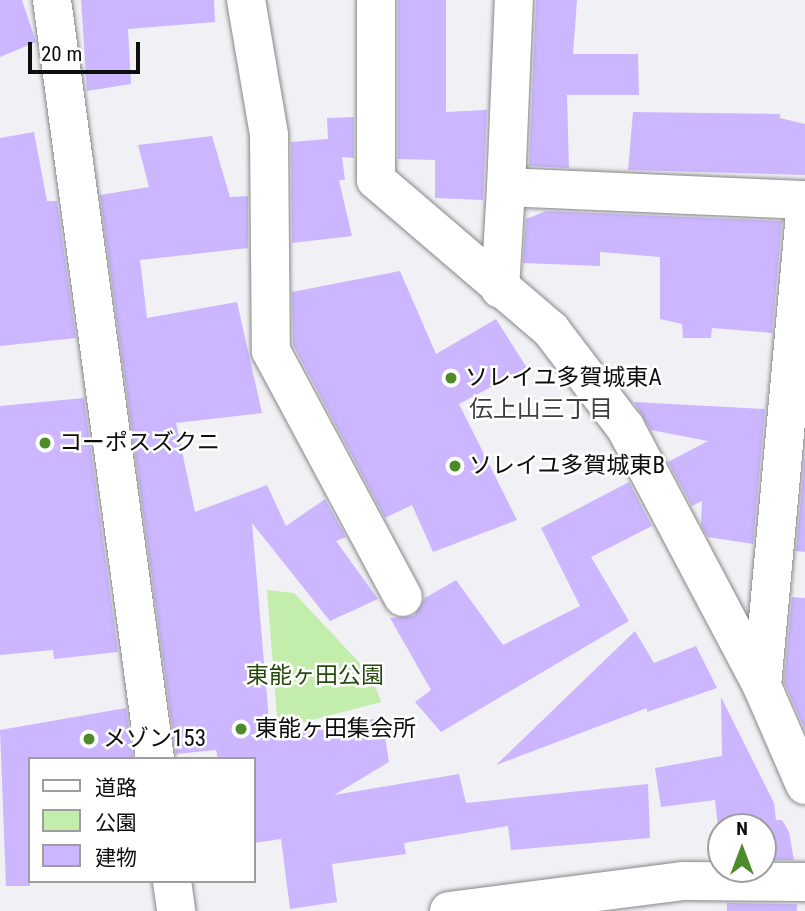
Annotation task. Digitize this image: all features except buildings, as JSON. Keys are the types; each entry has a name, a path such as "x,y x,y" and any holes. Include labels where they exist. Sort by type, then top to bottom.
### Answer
{"street":[{"path":"52,0 155,757"},
{"path":"246,0 269,135 271,351 403,597"},
{"path":"376,0 376,180 551,330 625,426 762,686 805,785"},
{"path":"500,289 514,0"},
{"path":"506,187 805,200"},
{"path":"762,686 805,209"},
{"path":"459,910 684,881 805,882"},
{"path":"172,883 176,911"}],"green space":[{"name":"東能ヶ田公園","path":"267,590 294,593 371,675 381,702 278,729"}],"place":[{"name":"ソレイユ多賀城東A","path":"451,378"},
{"name":"コーポスズクニ","path":"45,443"},
{"name":"ソレイユ多賀城東B","path":"455,466"},
{"name":"東能ヶ田集会所","path":"241,729"},
{"name":"メゾン153","path":"89,739"}],"district":[{"name":"伝上山三丁目","path":"541,410"}]}
